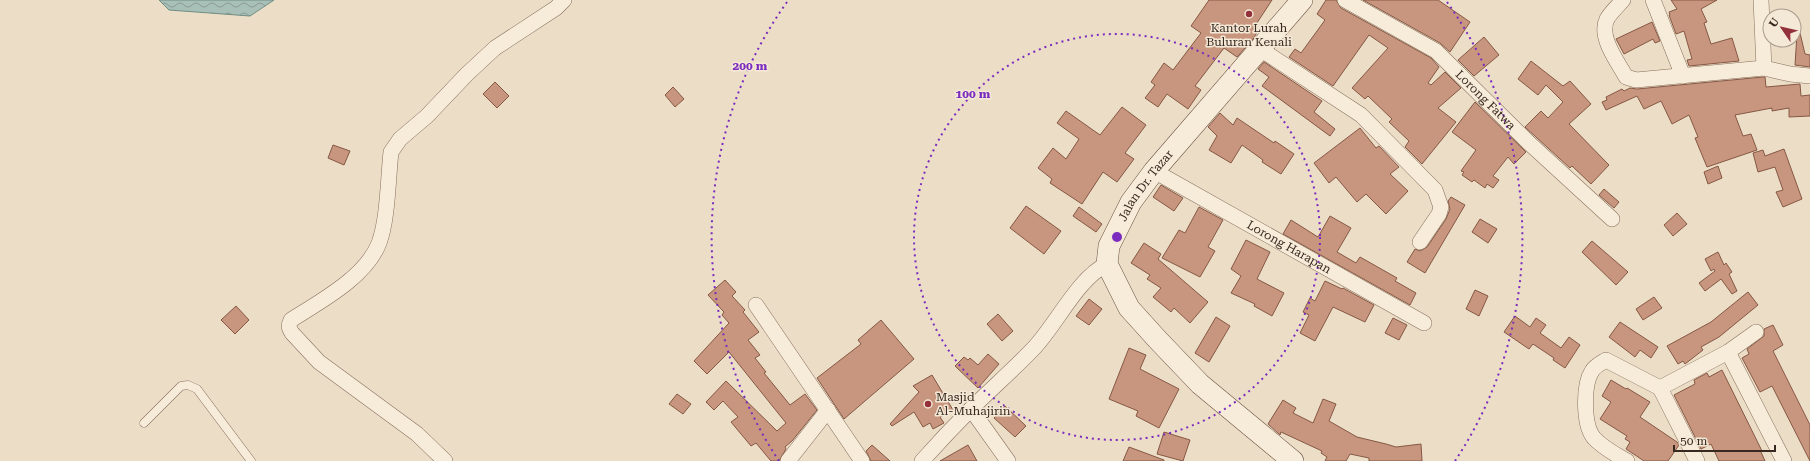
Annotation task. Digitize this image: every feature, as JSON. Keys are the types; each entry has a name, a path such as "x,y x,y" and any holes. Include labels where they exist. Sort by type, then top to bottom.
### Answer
{"street":[{"path":"445,461 417,434 319,362 292,333 289,328 289,324 291,320 358,273 374,253 383,230 391,152 394,145 427,116 467,74 495,48 556,8 564,0"},
{"name":"Jalan Dr. Tazar","path":"1107,264 1109,246 1131,202 1154,171 1302,0"},
{"name":"Lorong Fatwa","path":"1345,0 1436,51 1529,143 1612,219"},
{"path":"1623,0 1607,20 1605,33 1609,46 1626,77 1636,80 1764,68 1790,74 1810,76"},
{"path":"1654,0 1683,76"},
{"path":"1762,0 1764,68"},
{"path":"1260,49 1362,115 1435,190 1441,207 1439,214 1420,242"},
{"name":"Lorong Harapan","path":"1154,171 1424,323"},
{"path":"922,461 971,409 1033,349 1053,326 1071,299 1090,275 1107,264 1129,308 1157,339 1200,384 1293,461"},
{"path":"756,305 862,461"},
{"path":"1660,388 1728,352 1756,332"},
{"path":"1728,352 1784,461"},
{"path":"1627,461 1607,449 1594,437 1589,431 1585,419 1587,390 1591,372 1597,365 1606,360 1660,388 1697,461"},
{"path":"971,409 1008,461"},
{"path":"788,461 828,410"}],"lane":[{"path":"144,422 181,386 188,385 198,388 251,461"}],"water":[{"path":"159,0 274,0 250,16 169,10"}],"building":[{"path":"1209,0 1272,0 1253,29 1257,32 1254,38 1237,57 1224,48 1195,86 1201,90 1188,109 1167,94 1158,107 1145,98 1155,85 1151,82 1164,63 1173,70 1201,33 1191,26"},
{"path":"1326,0 1336,0 1341,8 1431,58 1439,67 1428,83 1431,85 1445,72 1461,88 1438,108 1456,122 1422,164 1405,147 1409,141 1389,122 1392,119 1368,96 1365,99 1352,88 1388,48 1369,35 1333,86 1289,57 1295,49 1301,53 1325,20 1317,14"},
{"path":"1363,0 1438,0 1470,22 1450,52 1440,43"},
{"path":"1671,0 1717,0 1701,9 1707,22 1704,23 1711,44 1732,38 1739,61 1689,66 1687,60 1692,59 1684,31 1676,34 1669,15 1669,12 1677,9"},
{"path":"1652,22 1660,41 1655,43 1653,39 1624,54 1616,39"},
{"path":"1484,37 1499,55 1474,76 1458,60"},
{"path":"1802,41 1805,54 1810,55 1810,67 1795,65 1796,48 1802,48"},
{"path":"1531,61 1563,86 1570,81 1591,104 1569,124 1609,165 1591,184 1572,166 1570,168 1525,127 1541,111 1548,118 1563,102 1546,85 1538,95 1518,79"},
{"path":"1264,62 1322,101 1314,112 1335,129 1330,136 1262,86 1269,77 1258,69"},
{"path":"1765,77 1766,87 1800,84 1801,96 1810,95 1810,116 1789,117 1789,108 1772,111 1772,108 1735,115 1743,136 1751,134 1757,150 1707,167 1695,138 1698,137 1689,115 1672,124 1661,101 1644,109 1637,96 1606,110 1602,102 1607,100 1606,97 1622,89 1624,91 1630,88 1637,89"},
{"path":"495,82 509,96 497,108 483,94"},
{"path":"673,87 684,99 675,107 665,95"},
{"path":"1475,102 1526,152 1514,164 1508,157 1493,176 1499,180 1493,188 1487,184 1485,188 1474,180 1472,182 1462,175 1464,172 1461,171 1476,150 1452,132"},
{"path":"1122,107 1146,125 1125,153 1134,159 1117,182 1103,172 1082,204 1050,183 1052,179 1038,168 1053,148 1066,159 1079,139 1057,123 1066,111 1100,135"},
{"path":"1220,113 1233,125 1237,118 1274,143 1275,141 1294,154 1281,174 1262,162 1263,160 1242,145 1231,163 1209,150 1217,136 1208,127"},
{"path":"1360,128 1376,148 1379,146 1399,167 1390,174 1408,191 1386,214 1366,194 1357,202 1336,177 1329,183 1314,163"},
{"path":"333,145 350,151 344,165 328,158"},
{"path":"1784,149 1802,199 1783,207 1776,192 1783,190 1775,167 1758,172 1753,153 1763,150 1765,156"},
{"path":"1718,166 1722,178 1708,184 1704,172"},
{"path":"1161,185 1183,198 1174,211 1153,197"},
{"path":"1604,189 1619,202 1614,208 1599,195"},
{"path":"1451,197 1465,205 1425,273 1407,262 1415,249 1420,251 1427,247 1446,219 1450,209 1448,201"},
{"path":"1026,206 1061,231 1044,254 1010,228"},
{"path":"1079,207 1102,224 1096,232 1073,216"},
{"path":"1199,207 1223,220 1208,247 1215,251 1200,277 1162,258 1179,230 1185,233"},
{"path":"1677,213 1687,224 1673,236 1664,225"},
{"path":"1330,216 1351,228 1337,252 1356,263 1360,257 1397,278 1395,281 1416,293 1410,305 1283,234 1291,220 1318,237"},
{"path":"1480,219 1497,229 1488,243 1472,232"},
{"path":"1246,240 1270,252 1257,279 1284,293 1272,316 1254,306 1255,304 1231,293 1241,276 1231,269"},
{"path":"1592,241 1628,272 1616,285 1582,252"},
{"path":"1144,243 1161,254 1158,259 1208,302 1190,323 1174,308 1171,312 1153,297 1161,288 1147,279 1150,275 1131,263"},
{"path":"1718,252 1724,265 1726,263 1732,272 1729,274 1737,291 1732,294 1721,279 1705,291 1699,283 1715,271 1714,269 1711,271 1705,259"},
{"path":"725,280 736,292 732,296 745,310 743,312 759,332 748,340 760,355 755,358 766,372 764,373 790,405 805,394 817,410 792,441 785,447 786,449 779,461 771,461 756,443 751,446 731,422 738,417 723,401 714,410 706,402 726,381 777,431 786,423 729,352 707,374 694,361 729,323 722,315 724,312 708,295"},
{"path":"1325,281 1342,289 1343,288 1374,305 1365,322 1333,307 1315,341 1300,333 1309,315 1303,312 1310,298 1315,301"},
{"path":"1475,290 1488,296 1479,316 1466,309"},
{"path":"1748,292 1758,305 1719,337 1701,347 1703,350 1685,364 1683,361 1678,364 1667,346 1711,322"},
{"path":"1654,297 1662,308 1643,320 1636,309"},
{"path":"1089,299 1102,309 1089,325 1076,316"},
{"path":"236,306 249,320 235,334 221,320"},
{"path":"998,314 1013,331 1002,341 987,324"},
{"path":"1515,316 1530,327 1536,318 1546,325 1540,333 1561,348 1569,337 1580,345 1565,368 1553,360 1554,358 1533,344 1529,349 1504,332"},
{"path":"1216,317 1230,326 1209,362 1195,353"},
{"path":"1393,318 1407,325 1399,340 1385,333"},
{"path":"881,320 914,359 844,419 817,378 861,344 858,340"},
{"path":"1620,322 1658,347 1651,358 1640,350 1635,357 1609,337"},
{"path":"1773,325 1783,345 1773,351 1810,425 1810,461 1772,386 1760,392 1742,358 1749,354 1747,349 1764,336 1764,329"},
{"path":"1129,348 1146,355 1140,369 1179,389 1159,428 1136,416 1138,411 1109,399"},
{"path":"988,354 999,364 978,388 955,366 964,357 968,360 970,358 978,365"},
{"path":"1722,370 1762,451 1761,452 1765,461 1719,461 1711,444 1701,449 1674,395 1695,384 1694,380 1707,373 1709,377"},
{"name":"Masjid Al-Muhajirin","path":"932,375 953,410 940,417 944,423 933,429 930,423 923,427 914,412 892,426 890,424 919,392 913,386"},
{"path":"1611,380 1650,402 1640,417 1677,442 1679,445 1668,461 1644,461 1626,449 1630,442 1625,439 1627,436 1600,419 1611,402 1602,396"},
{"path":"677,394 691,404 683,414 669,404"},
{"path":"1323,399 1336,404 1329,421 1357,437 1396,447 1421,444 1422,461 1369,461 1369,458 1350,454 1346,461 1325,461 1327,457 1321,453 1322,451 1281,432 1280,435 1268,424 1283,400 1296,408 1293,413 1313,423"},
{"path":"1005,406 1026,426 1015,437 994,418"},
{"path":"1164,432 1190,440 1183,461 1157,454"},
{"path":"872,445 890,461 871,461 866,451"},
{"path":"968,445 977,461 940,461"},
{"path":"1129,447 1164,460 1164,461 1123,461"}],"place":[{"name":"Kantor Lurah Buluran Kenali","path":"1249,14"},
{"name":"Masjid Al-Muhajirin","path":"928,404"}]}
